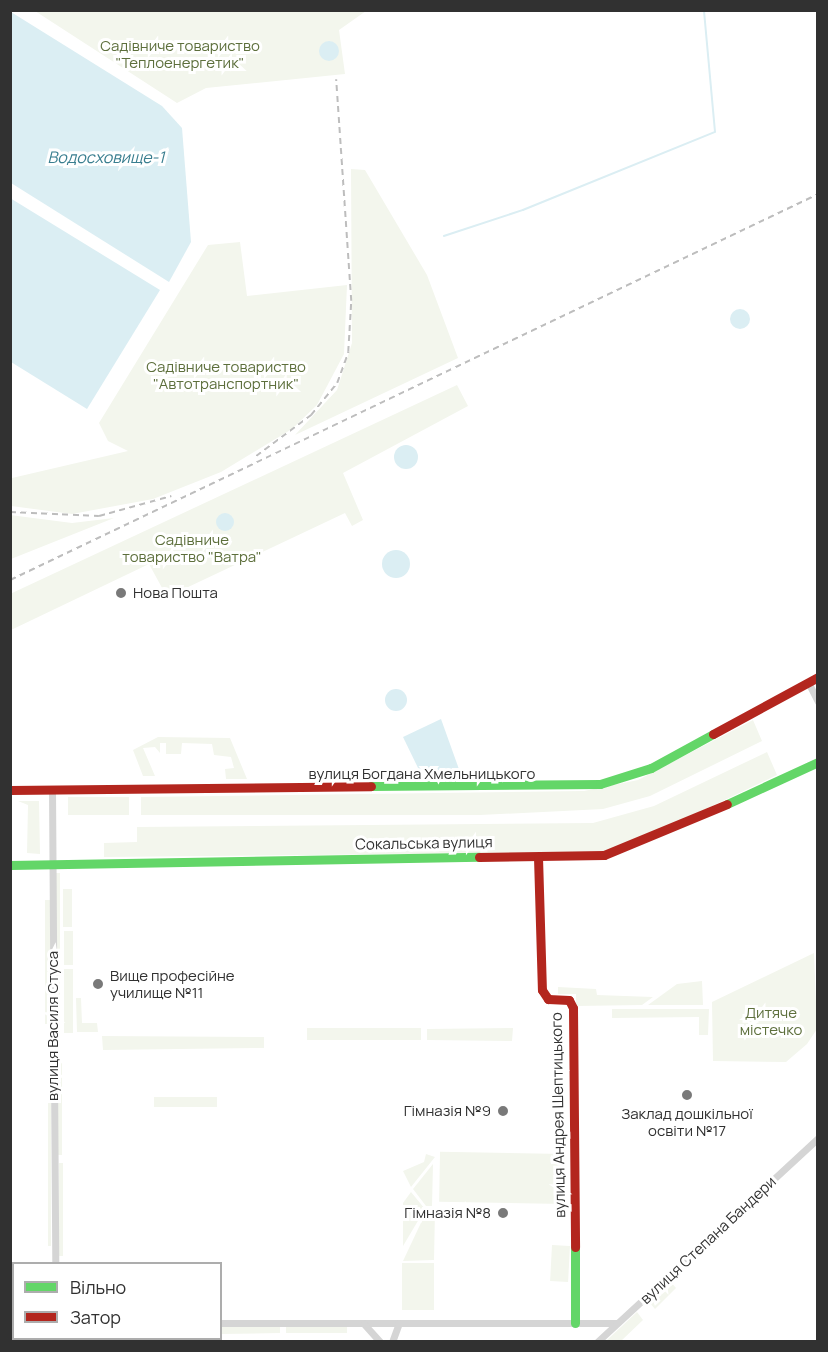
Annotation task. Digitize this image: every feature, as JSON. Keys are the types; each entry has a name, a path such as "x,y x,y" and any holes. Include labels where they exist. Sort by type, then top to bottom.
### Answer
{"street":[{"name":"вулиця Богдана Хмельницького","path":"10,790 600,784 651,768 818,677"},
{"path":"808,682 818,702"},
{"name":"Сокальська вулиця","path":"10,865 538,857 620,853 818,762"},
{"name":"вулиця Василя Стуса","path":"52,789 55,1262"},
{"name":"вулиця Андрея Шептицького","path":"538,857 542,990 548,999 569,1000 573,1008 575,1323"},
{"name":"вулиця Степана Бандери","path":"597,1341 818,1138"},
{"path":"222,1323 616,1323"},
{"path":"392,1341 399,1323"},
{"path":"364,1324 380,1341"}],"green space":[{"name":"Садівниче товариство \"Теплоенергетик\"","path":"35,11 366,11 339,30 345,74 206,88 177,103"},
{"path":"351,169 365,170 427,275 458,358 295,435 337,390 352,343"},
{"name":"Садівниче товариство \"Автотранспортник\"","path":"240,242 247,296 347,285 344,354 317,405 292,429 221,472 153,499 72,514 11,506 12,478 128,451 108,441 99,423 208,245"},
{"name":"Садівниче товариство \"Ватра\"","path":"457,385 468,406 343,473 363,520 352,526 345,513 167,597 149,564 11,630 10,594"},
{"path":"10,515 72,523 114,518 11,559"},
{"path":"753,720 762,741 650,796 603,809 480,815 141,815 141,797 584,791 638,780"},
{"path":"158,737 230,738 247,779 226,779 225,769 234,768 231,757 214,755 212,744 182,743 181,754 166,754 166,743 160,743 160,753 155,747 143,748 155,776 143,776 133,750"},
{"path":"767,752 777,775 624,848 601,852 104,857 104,843 137,842 137,827 593,823 654,806"},
{"path":"68,797 129,797 129,815 68,815"},
{"path":"18,801 39,801 40,854 27,853 28,805"},
{"path":"54,873 60,873 60,1032 54,1032"},
{"path":"63,889 72,889 72,927 63,927"},
{"path":"45,900 51,900 51,1024 45,1024"},
{"path":"64,931 73,931 73,965 64,965"},
{"name":"Дитяче містечко","path":"814,953 817,1029 807,1044 786,1062 713,1061 712,1002"},
{"path":"64,969 73,969 73,1033 64,1033"},
{"path":"702,981 703,1005 648,1005 677,984"},
{"path":"558,987 596,989 597,995 653,997 642,1005 576,1006 576,994 558,994"},
{"path":"76,998 81,998 82,1023 97,1023 98,1032 77,1032"},
{"path":"612,1009 709,1009 708,1035 699,1035 699,1017 612,1018"},
{"path":"307,1028 421,1028 421,1040 307,1040"},
{"path":"513,1028 512,1041 427,1040 427,1029"},
{"path":"102,1036 264,1037 264,1048 103,1050"},
{"path":"57,1062 62,1062 62,1155 58,1155"},
{"path":"48,1094 51,1094 51,1246 48,1246"},
{"path":"154,1097 217,1097 217,1107 154,1107"},
{"path":"440,1152 565,1154 564,1204 439,1202"},
{"path":"426,1154 435,1157 411,1187 403,1171 424,1162"},
{"path":"59,1163 63,1163 63,1256 59,1256"},
{"path":"433,1164 432,1206 426,1206 413,1189"},
{"path":"411,1192 425,1209 403,1246 403,1203"},
{"path":"427,1210 435,1210 434,1260 403,1261"},
{"path":"552,1245 570,1246 568,1282 550,1281"},
{"path":"402,1263 434,1263 434,1310 402,1310"},
{"path":"671,1282 676,1288 655,1309 649,1302"},
{"path":"637,1312 643,1320 621,1341 606,1341"},
{"path":"286,1326 347,1326 347,1333 286,1333"},
{"path":"222,1327 280,1327 280,1333 222,1334"}],"water":[{"name":"Водосховище-1","path":"11,12 162,106 182,128 191,242 169,282 11,183"},
{"path":"325,41 333,41 339,47 339,55 333,61 325,61 319,55 319,47"},
{"path":"10,198 160,290 87,409 11,362"},
{"path":"740,309 747,312 750,319 747,326 740,329 733,326 730,319 733,312"},
{"path":"406,445 415,448 418,457 415,466 406,469 397,466 394,457 397,448"},
{"path":"221,513 229,513 234,518 232,529 221,531 216,526 216,518"},
{"path":"396,550 406,554 410,564 406,574 396,578 386,574 382,564 386,554"},
{"path":"396,689 404,692 407,700 404,708 396,711 388,708 385,700 388,692"},
{"path":"441,719 460,772 420,772 403,737"}],"waterway":[{"path":"444,236 523,210 715,132 704,10"}],"railway":[{"path":"256,456 311,415 337,383 348,352 351,301 336,80"},
{"path":"10,580 818,194"},
{"path":"10,512 99,516 171,496"}],"traffic: fast":[{"path":"371,786 600,784 651,768 713,734"},
{"path":"727,804 818,762"},
{"path":"10,865 479,857"},
{"path":"575,1247 575,1323"}],"traffic: jam":[{"path":"713,734 818,677"},
{"path":"10,790 371,786"},
{"path":"479,857 604,855 727,804"},
{"path":"538,857 542,990 548,999 569,1000 573,1008 575,1247"}],"place":[{"name":"Нова Пошта","path":"121,593"},
{"name":"Вище професійне училище №11","path":"98,984"},
{"name":"Заклад дошкільної освіти №17","path":"687,1095"},
{"name":"Гімназія №9","path":"503,1111"},
{"name":"Гімназія №8","path":"503,1213"}]}
